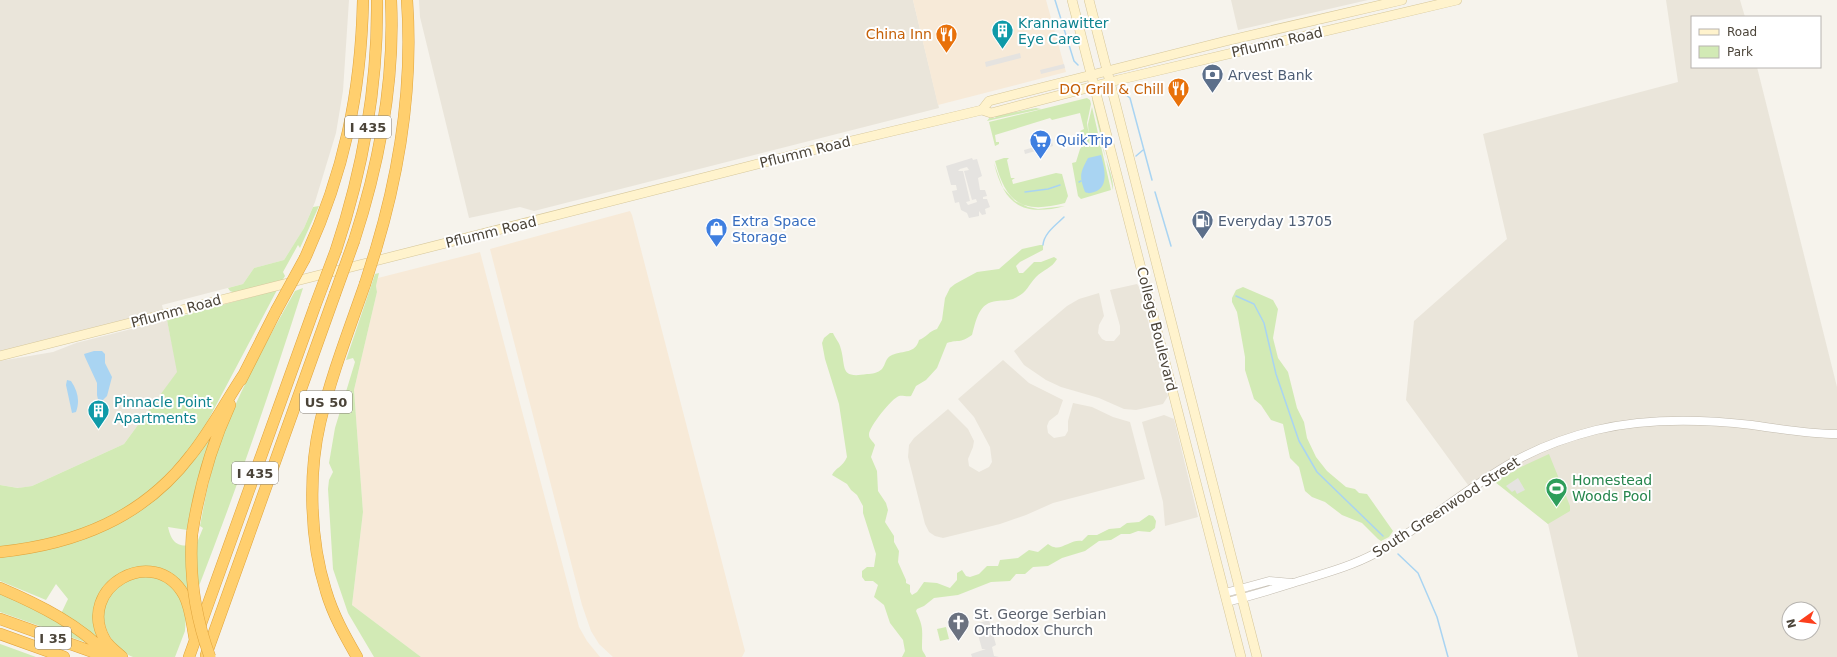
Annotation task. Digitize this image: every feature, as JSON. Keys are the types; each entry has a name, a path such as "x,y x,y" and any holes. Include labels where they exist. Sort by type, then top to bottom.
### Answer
{"highway":[{"path":"210,657 198,620 194,599 191,565 192,534 199,495 207,466 224,419 244,374 305,258 330,200 345,148 359,71 363,0"},
{"name":"I 435","path":"189,657 336,250 356,182 367,130 375,73 377,0"},
{"name":"I 435","path":"205,657 354,241 374,173 385,110 391,52 392,0"},
{"name":"US 50","path":"357,657 334,612 318,563 313,487 315,456 324,408 386,218 395,175 403,120 408,59 407,0"},
{"path":"0,552 44,546 73,538 109,523 144,502 165,485 190,456 244,374"},
{"path":"122,657 105,640 100,624 99,611 109,588 120,578 132,574 144,572 158,574 176,585 186,600 195,640"},
{"path":"0,588 38,606 80,631 110,657"},
{"name":"I 35","path":"0,619 107,657"},
{"name":"I 35","path":"0,634 64,657"}],"main road":[{"name":"College Boulevard","path":"1072,0 1241,657"},
{"name":"College Boulevard","path":"1088,0 1257,657"},
{"name":"Pflumm Road","path":"982,110 989,101 1107,70 1402,0"},
{"name":"Pflumm Road","path":"0,356 806,152 982,110 992,113 1110,82 1457,0"}],"street":[{"name":"South Greenwood Street","path":"1226,598 1243,598 1280,589 1293,583 1335,571 1375,554 1412,531 1514,461 1550,445 1595,431 1625,424 1690,421 1730,423 1818,434 1837,434"},
{"name":"South Greenwood Street","path":"1226,598 1240,589 1269,582 1293,583"}],"shaded area":[{"path":"0,0 349,0 343,91 336,133 315,202 304,228 284,260 254,268 243,284 162,305 164,314 0,355"},
{"path":"419,0 913,0 939,108 534,211 520,207 469,218 420,17"},
{"path":"913,0 1046,0 1066,72 938,105"},
{"path":"1231,0 1368,0 1238,30"},
{"path":"1666,0 1740,0 1745,16 1691,16 1691,68 1757,68 1837,387 1837,657 1578,657 1548,524 1496,482 1468,485 1406,400 1414,321 1507,239 1483,134 1678,82"},
{"path":"1020,53 1021,58 986,67 985,62"},
{"path":"1064,64 1065,68 1041,74 1040,70"},
{"path":"1052,142 1053,146 1025,154 1024,150"},
{"path":"972,158 973,160 977,159 982,176 978,178 980,190 985,190 987,196 983,197 983,199 987,199 990,207 985,209 986,214 982,215 979,211 979,216 969,218 967,213 961,210 959,202 955,203 952,191 957,190 956,185 951,185 946,166","holes":["967,167 969,170 964,171 972,200 976,199 977,202 968,205 966,202 970,201 963,171 958,171"]},
{"path":"630,211 745,651 742,657 613,657 599,644 591,631 582,605 490,249"},
{"path":"480,252 579,627 587,641 600,657 421,657 352,605 363,512 354,390 377,292 376,286 378,278"},
{"path":"1137,284 1168,396 1163,404 1136,410 1124,409 1099,398 1061,387 1046,380 1024,365 1014,351 1067,306 1079,299 1099,293 1104,316 1099,325 1098,333 1102,339 1106,341 1114,341 1120,334 1120,326 1110,290"},
{"path":"167,320 178,372 124,444 32,486 19,488 0,485 0,361 53,352 76,343"},
{"path":"1003,360 1029,383 1063,400 1058,414 1049,421 1047,426 1048,433 1054,438 1065,436 1068,431 1068,421 1073,403 1092,407 1113,417 1130,422 1145,479 1053,503 1026,515 1000,524 943,538 935,536 929,532 925,524 908,457 909,445 914,438 948,409 968,429 974,441 968,459 969,466 979,472 989,467 992,462 990,447 974,417 958,399"},
{"path":"1164,415 1174,419 1198,517 1165,526 1163,502 1142,422"},
{"path":"1518,478 1525,490 1517,494 1515,490 1512,492 1506,486"},
{"path":"989,620 996,645 992,647 994,656 999,657 972,657 971,654 986,649 982,649 975,624"}],"green space":[{"path":"1087,98 1090,100 1091,104 1087,123 1089,136 1081,146 1083,135 1080,131 1084,129 1080,113 1052,120 1050,118 995,135 996,142 999,142 999,144 995,146 989,122"},
{"path":"1092,99 1099,116 1102,144"},
{"path":"1092,107 1111,190 1081,199 1078,196 1072,163 1076,162 1080,149 1089,138 1088,124"},
{"path":"1036,108 1041,109 987,121 990,117 995,118 996,116"},
{"path":"1009,158 1007,160 1011,178 1015,178 1012,180 1013,184 1056,173 1062,174 1068,196 1065,203 1038,207 1027,206 1018,202 1011,196 999,176 995,161"},
{"path":"1106,158 1110,170 1113,190"},
{"path":"994,163 1003,188 1015,201 1028,207 1038,209 1065,206 1038,210 1027,208 1018,204 1010,198 1003,189"},
{"path":"319,206 300,248 298,245 283,272 285,276 282,281 235,293 230,291 228,288 243,284 254,268 284,260 304,228 313,207"},
{"path":"1043,245 1043,250 1020,262 1016,266 1019,273 1023,273 1034,262 1041,262 1054,257 1057,259 1055,262 1036,277 1019,296 1011,300 991,302 982,308 972,335 962,340 947,343 937,368 926,380 916,386 911,396 899,396 891,402 876,420 870,431 870,438 875,445 871,457 877,471 878,491 886,503 888,510 885,522 894,536 894,542 899,551 898,562 906,583 910,585 910,592 912,595 917,592 924,582 937,583 950,588 957,580 957,573 962,570 966,576 970,577 979,574 987,566 998,566 1000,560 1018,558 1029,550 1038,552 1048,544 1057,548 1082,541 1088,535 1097,535 1109,529 1120,528 1127,523 1139,522 1149,515 1153,516 1156,521 1155,528 1150,532 1138,531 1130,534 1121,534 1111,540 1099,541 1085,551 1062,558 1048,566 1033,567 1025,574 1016,574 1010,581 991,582 958,595 934,598 916,611 921,625 922,649 926,657 902,657 905,651 903,640 890,623 884,605 874,597 878,585 873,581 865,581 862,577 862,571 867,567 874,567 876,554 863,513 863,506 857,495 847,484 832,475 847,457 839,404 825,359 822,343 824,338 830,333 833,333 842,353 845,370 848,373 858,375 877,372 882,369 890,356 896,353 912,350 915,348 919,340 937,329 942,320 945,298 950,288 955,284 977,272 999,269 1022,249"},
{"path":"379,273 376,286 377,292 354,390 363,512 352,605 421,657 374,657 348,613 333,569 328,489 329,480 333,472 329,463 335,428 355,362 353,358 346,360 375,274"},
{"path":"1243,287 1273,300 1278,309 1273,338 1278,358 1288,372 1297,408 1304,422 1307,438 1316,457 1327,471 1346,487 1355,489 1359,493 1367,494 1393,531 1389,537 1381,541 1362,523 1342,515 1325,502 1312,497 1305,491 1299,467 1290,458 1283,424 1271,420 1261,405 1254,399 1245,370 1245,357 1237,312 1232,302 1232,298 1236,290"},
{"path":"303,288 253,438 199,586 188,594 144,568 99,598 104,646 93,645 0,612 0,592 58,620 68,599 56,584 46,600 0,581 0,556 103,531 207,440 210,441 194,494 187,530 168,527 172,538 177,544 185,546 196,545 203,528 200,526 210,476 219,446 235,406 244,386 295,291"},
{"path":"277,290 204,428 183,457 153,488 115,515 94,525 43,541 0,548 0,485 18,488 32,486 124,444 177,372 167,320"},
{"path":"1549,454 1570,506 1570,511 1548,524 1495,482 1521,467"},
{"path":"149,575 168,582 179,596 186,614 185,631 175,657 133,657 125,653 113,641 105,624 103,615 104,607 110,593 127,580"},
{"path":"946,627 949,639 940,641 937,629"},
{"path":"0,644 3,645 36,657 0,657"}],"water":[{"path":"1101,155 1105,176 1104,181 1099,190 1086,193 1081,178 1083,167 1088,158"},
{"path":"94,351 102,351 105,354 105,363 112,377 107,396 99,404 97,383 84,354"},
{"path":"67,380 71,381 78,396 76,412 72,413 66,385"}],"waterway":[{"path":"1055,0 1074,61 1078,65"},
{"path":"1125,94 1130,98 1152,180"},
{"path":"1136,156 1143,150"},
{"path":"1025,192 1048,189 1060,185"},
{"path":"1155,192 1171,246"},
{"path":"1043,245 1048,233 1064,217"},
{"path":"1236,296 1254,304 1264,323 1276,374 1299,441 1317,472 1383,536"},
{"path":"1398,554 1418,573 1437,617 1448,657"}],"place":[{"name":"Krannawitter Eye Care","path":"1002,50"},
{"name":"China Inn","path":"947,54"},
{"name":"Arvest Bank","path":"1212,94"},
{"name":"DQ Grill & Chill","path":"1179,108"},
{"name":"QuikTrip","path":"1041,160"},
{"name":"Everyday 13705","path":"1202,240"},
{"name":"Extra Space Storage","path":"717,248"},
{"name":"Pinnacle Point Apartments","path":"99,430"},
{"name":"Homestead Woods Pool","path":"1556,508"},
{"name":"St. George Serbian Orthodox Church","path":"958,642"}]}
